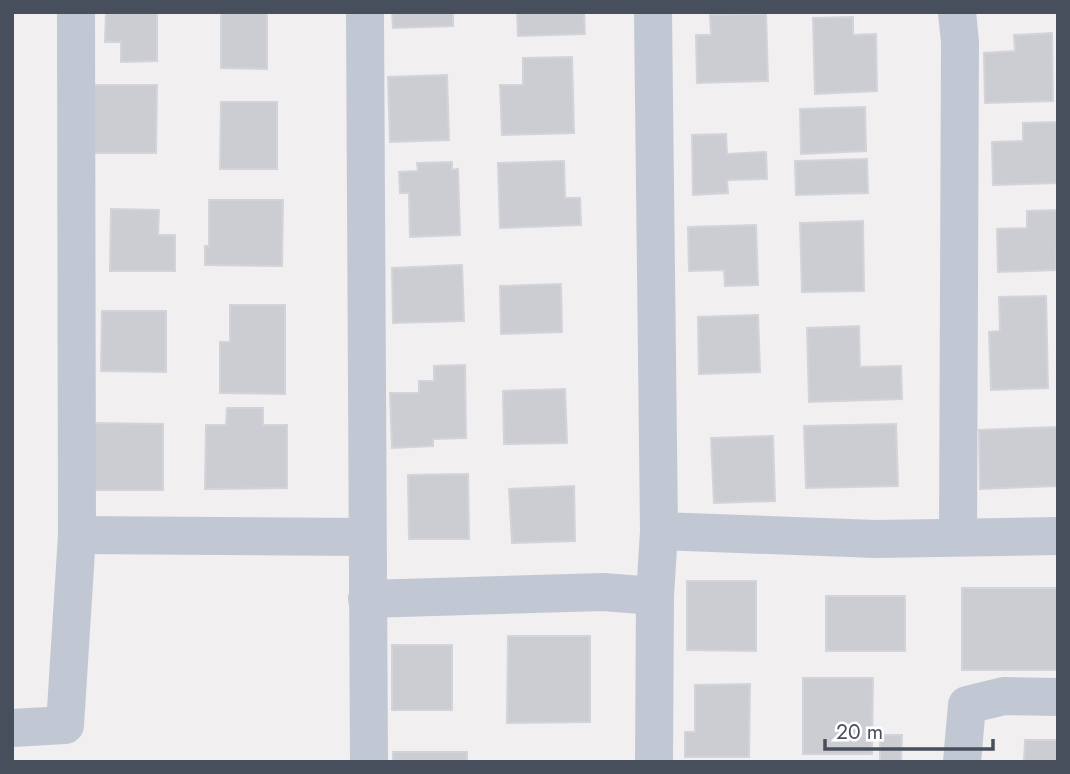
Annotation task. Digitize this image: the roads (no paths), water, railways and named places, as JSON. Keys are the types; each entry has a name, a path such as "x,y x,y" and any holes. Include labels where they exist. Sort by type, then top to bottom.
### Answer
{"street":[{"path":"12,728 65,725 77,535 76,12"},
{"path":"365,12 365,537 369,762"},
{"path":"653,12 659,531 655,596 654,762"},
{"path":"957,12 960,41 958,537"},
{"path":"659,531 876,539 1058,536"},
{"path":"77,535 365,537"},
{"path":"367,599 603,592 655,596"},
{"path":"962,762 967,705 1004,696 1058,697"}]}
